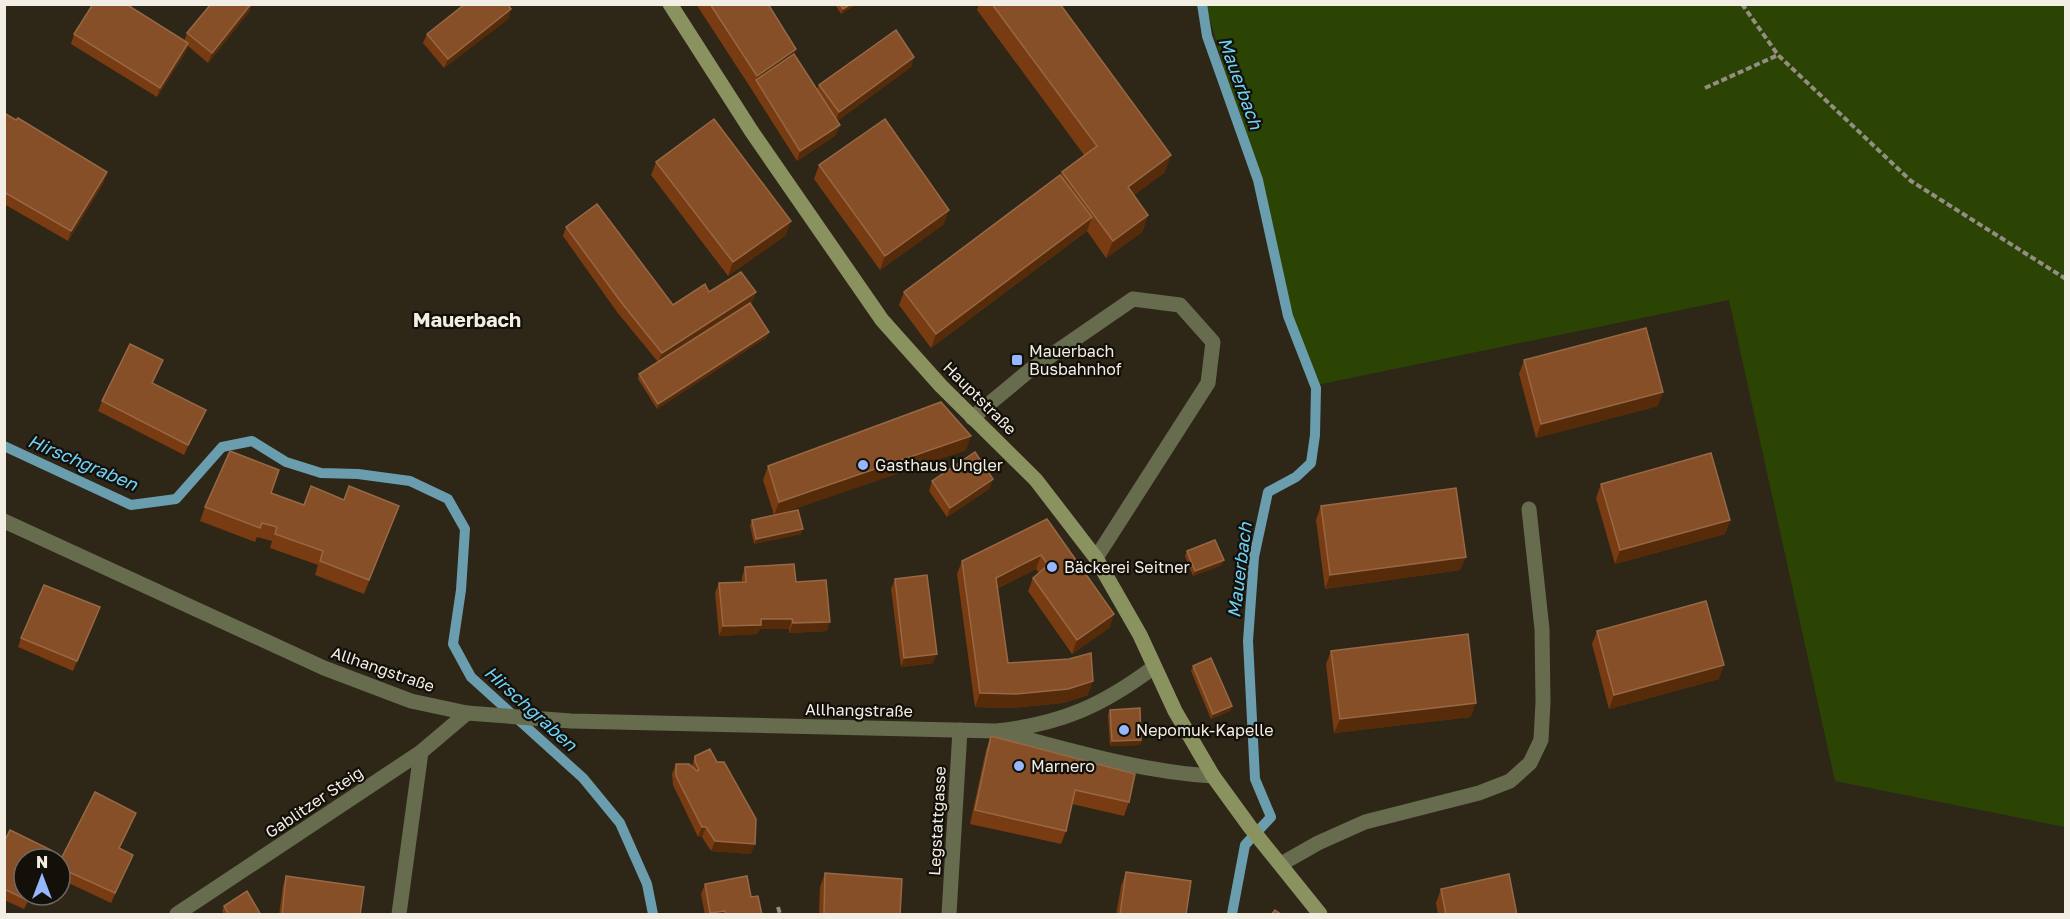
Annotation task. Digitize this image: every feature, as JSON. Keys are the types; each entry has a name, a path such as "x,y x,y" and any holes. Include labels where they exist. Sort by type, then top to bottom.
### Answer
{"main road":[{"name":"Hauptstraße","path":"670,4 752,132 882,320 972,418 1036,480 1096,558 1134,625 1175,711 1213,776 1250,827 1281,864"},
{"path":"1281,864 1320,915"}],"street":[{"path":"972,418 1030,370 1134,299 1180,305 1213,342 1208,383 1096,558"},
{"path":"1281,864 1318,843 1365,822 1479,793 1510,781 1530,763 1541,740 1544,702 1542,629 1529,509"},
{"name":"Allhangstraße","path":"4,521 324,668 411,701 487,716 571,721 996,730 1043,724 1074,714 1102,702 1154,667"},
{"name":"Gablitzer Steig","path":"177,915 421,752 467,713"},
{"name":"Legstattgasse","path":"950,915 960,730"},
{"name":"Allhangstraße","path":"996,730 1168,772 1213,776"},
{"path":"399,915 421,752"}],"path":[{"path":"1742,4 1778,55 1911,181 2066,279"},
{"path":"1705,88 1778,55"},
{"path":"778,907 780,915"}],"green space":[{"path":"1206,5 2065,5 2065,827 1835,781 1729,300 1312,386"}],"building":[{"path":"93,4 126,4 188,43 160,88 74,34"},
{"path":"211,4 251,4 212,53 187,33"},
{"path":"465,4 507,4 511,9 448,59 427,34"},
{"path":"710,4 768,4 796,49 757,76"},
{"path":"840,4 851,4 843,9"},
{"path":"992,4 1060,4 1171,155 1128,187 1148,215 1113,241 1062,172 1097,146"},
{"path":"896,30 914,57 839,112 819,85"},
{"path":"794,54 840,125 800,151 756,80"},
{"path":"4,113 16,120 18,118 107,172 71,231 4,192"},
{"path":"714,119 791,221 733,262 656,162"},
{"path":"885,119 949,210 885,256 819,165"},
{"path":"1060,175 1092,217 936,334 904,292"},
{"path":"597,204 673,305 705,284 709,292 741,272 756,292 662,353 566,227"},
{"path":"750,303 769,332 658,404 639,374"},
{"path":"1646,328 1663,392 1541,424 1524,360"},
{"path":"130,344 163,360 152,383 206,410 188,445 102,401"},
{"name":"Gasthaus Ungler","path":"941,402 971,436 779,502 768,466"},
{"path":"230,451 279,470 271,493 304,505 311,486 344,500 349,486 399,506 369,580 320,561 323,551 275,534 277,527 262,523 260,528 205,507"},
{"path":"975,452 993,479 950,508 932,481"},
{"path":"1711,453 1730,520 1620,550 1601,484"},
{"path":"1456,488 1466,557 1330,575 1321,506"},
{"path":"798,510 803,529 756,539 752,520"},
{"path":"1047,519 1114,614 1077,640 1033,578 1048,565 1041,555 996,578 1008,663 1069,659 1091,653 1093,681 1068,689 1016,694 980,693 962,561"},
{"path":"1215,540 1224,560 1195,571 1187,551"},
{"path":"794,564 796,582 826,580 830,622 793,623 792,619 761,619 761,625 723,626 719,583 746,582 745,567"},
{"path":"927,575 937,654 904,658 895,579"},
{"path":"44,585 100,607 77,661 21,638"},
{"path":"1706,601 1724,665 1614,695 1597,631"},
{"path":"1468,634 1476,703 1340,719 1331,651"},
{"path":"1211,658 1232,706 1213,714 1193,666"},
{"name":"Nepomuk-Kapelle","path":"1140,708 1141,740 1112,741 1110,710"},
{"path":"991,736 1135,774 1129,802 1075,790 1066,831 975,810"},
{"path":"710,749 717,762 724,762 756,819 755,844 715,841 706,827 702,827 676,776 676,764 689,764 697,771 699,770 695,756"},
{"path":"95,792 136,813 119,848 133,855 115,893 72,873 72,847 67,847"},
{"path":"10,830 45,847 12,847 12,893 4,889 4,842"},
{"path":"1126,872 1191,881 1186,915 1120,915"},
{"path":"825,873 902,879 900,915 822,915 824,913"},
{"path":"1509,874 1517,915 1446,915 1441,889"},
{"path":"286,876 364,887 360,915 282,915"},
{"path":"747,876 751,897 758,896 762,915 726,915 725,911 710,913 705,884"},
{"path":"247,891 261,915 229,915 224,906"},
{"path":"1275,910 1282,915 1271,915"}],"waterway":[{"name":"Mauerbach","path":"1202,4 1207,36 1258,180 1288,316 1316,388 1315,435 1311,463 1296,477 1268,492 1254,557 1248,641 1255,779 1271,817 1245,845 1232,914"},
{"name":"Hirschgraben","path":"4,446 131,505 176,499 222,447 252,441 286,462 321,473 358,474 410,481 448,499 465,529 461,590 453,644 471,677 583,778 620,823 647,884 653,914"}],"place":[{"name":"Mauerbach Busbahnhof","path":"1017,360"},
{"name":"Gasthaus Ungler","path":"863,465"},
{"name":"Bäckerei Seitner","path":"1052,567"},
{"name":"Nepomuk-Kapelle","path":"1124,730"},
{"name":"Marnero","path":"1019,766"}],"district":[{"name":"Mauerbach","path":"467,319"}]}
